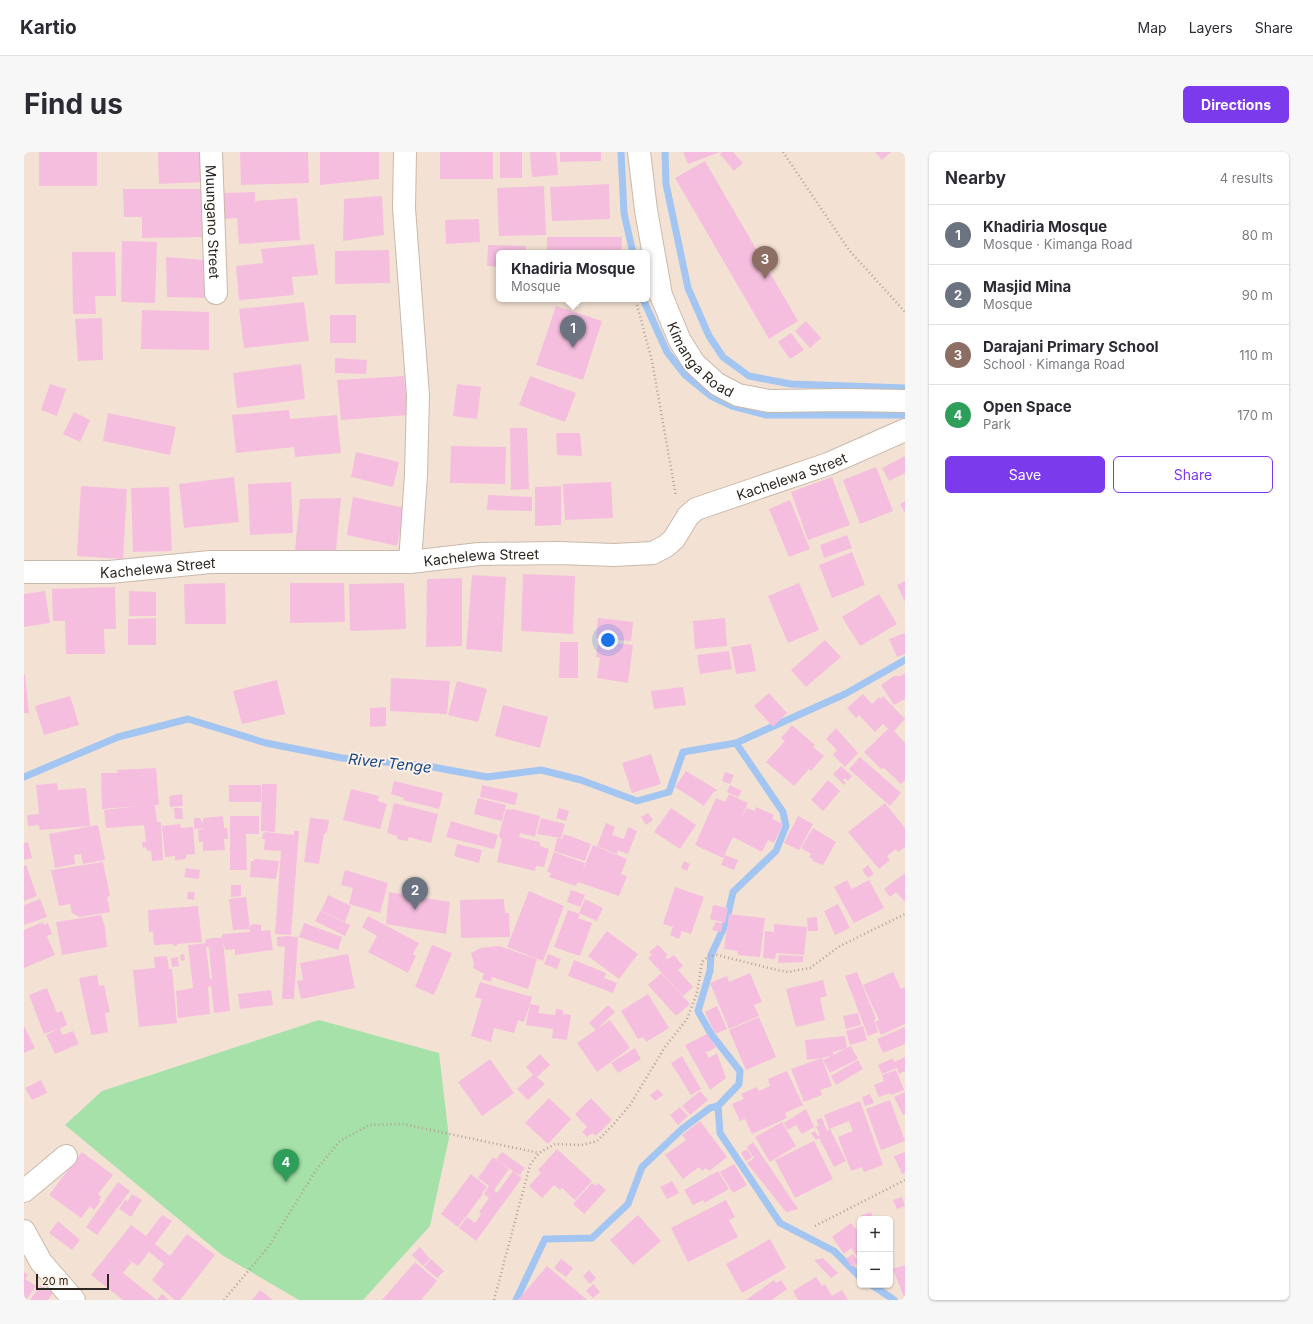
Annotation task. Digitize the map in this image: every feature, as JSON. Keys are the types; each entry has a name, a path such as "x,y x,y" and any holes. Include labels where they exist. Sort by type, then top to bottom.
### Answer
{"street":[{"name":"Muungano Street","path":"211,152 216,293"},
{"path":"405,152 404,208 418,396 416,474 410,562"},
{"name":"Kimanga Road","path":"639,152 646,210 661,295 680,341 694,363 717,384 738,394 769,401 845,400 905,402"},
{"name":"Kachelewa Street","path":"24,572 110,572 210,562 410,562 480,554 559,553 614,555 653,553 666,546 674,539 682,526 696,509 828,464 905,430"},
{"path":"24,1191 66,1156"},
{"path":"24,1231 41,1262 74,1300"}],"path":[{"path":"783,152 849,250 905,312"},
{"path":"637,302 652,361 682,526"},
{"path":"494,1300 530,1165 540,1152 555,1144 582,1145 597,1141 630,1105 666,1047 687,1019 697,993 702,962 708,956 721,956 789,972 810,968 840,946 905,914"},
{"path":"224,1300 269,1246 316,1170 340,1141 369,1125 403,1124 540,1152"},
{"path":"815,1226 905,1180"}],"green space":[{"path":"319,1020 439,1053 449,1138 430,1226 363,1300 299,1300 222,1255 65,1125 102,1091"}],"building":[{"path":"39,152 97,152 97,186 39,186"},
{"path":"158,152 204,152 205,182 159,184"},
{"path":"240,152 308,152 309,183 241,185"},
{"path":"320,152 379,152 379,179 320,185"},
{"path":"440,152 493,152 493,179 440,179"},
{"path":"500,152 522,152 522,178 500,178"},
{"path":"530,152 556,152 558,175 532,177"},
{"path":"560,152 601,152 601,161 560,162"},
{"path":"683,152 720,152 688,164"},
{"path":"722,152 733,152 743,163 734,171 720,154"},
{"path":"875,152 891,152 882,160"},
{"path":"705,161 798,321 769,339 675,178"},
{"path":"609,184 610,219 552,221 550,187"},
{"path":"544,186 546,235 499,236 497,188"},
{"path":"123,189 209,189 209,237 142,238 142,217 124,217"},
{"path":"255,192 255,201 297,198 300,240 239,244 237,218 225,219 223,193"},
{"path":"382,196 384,235 343,241 344,199"},
{"path":"479,219 480,242 446,244 445,220"},
{"path":"547,237 622,237 621,250 547,250"},
{"path":"122,241 157,242 155,303 121,302"},
{"path":"314,244 318,275 292,277 294,295 239,300 236,266 263,263 261,249"},
{"path":"488,245 526,246 526,250 496,250 496,267 487,266"},
{"path":"389,250 390,283 335,284 335,251"},
{"path":"72,252 115,252 116,296 95,296 96,314 73,314"},
{"path":"166,257 206,260 207,298 167,297"},
{"path":"304,302 309,341 244,348 239,309"},
{"path":"556,306 602,321 583,380 536,365"},
{"path":"142,310 209,312 209,350 141,349"},
{"path":"330,315 356,315 356,343 330,343"},
{"path":"102,318 103,360 78,361 75,319"},
{"path":"806,321 821,338 810,348 795,331"},
{"path":"791,333 804,350 790,359 778,342"},
{"path":"335,358 367,360 366,374 335,373"},
{"path":"301,364 305,399 237,408 233,373"},
{"path":"404,376 408,415 341,420 337,380"},
{"path":"530,376 576,393 565,422 519,405"},
{"path":"50,384 66,389 57,416 41,410"},
{"path":"457,384 481,387 477,419 453,416"},
{"path":"289,410 290,419 337,415 341,453 295,457 294,447 236,453 232,415"},
{"path":"74,412 90,420 80,442 63,434"},
{"path":"108,413 176,427 170,455 103,441"},
{"path":"510,428 527,428 529,489 511,490"},
{"path":"556,433 580,433 582,456 557,455"},
{"path":"451,446 506,447 505,484 450,483"},
{"path":"356,452 399,462 393,487 351,477"},
{"path":"905,456 905,473 889,481 882,468"},
{"path":"876,467 893,511 860,524 843,480"},
{"path":"234,477 239,522 184,528 179,484"},
{"path":"832,477 850,525 808,540 791,492"},
{"path":"291,482 293,533 250,535 248,484"},
{"path":"611,482 613,518 565,520 563,484"},
{"path":"81,486 127,489 123,559 77,556"},
{"path":"561,486 561,525 535,526 535,487"},
{"path":"169,487 172,551 133,552 131,488"},
{"path":"488,495 532,497 532,511 487,510"},
{"path":"353,497 405,508 397,546 347,535"},
{"path":"341,498 336,551 295,550 300,499"},
{"path":"790,500 810,549 789,557 769,509"},
{"path":"905,501 905,513 900,504"},
{"path":"847,535 852,548 824,558 820,545"},
{"path":"852,552 865,585 832,598 819,565"},
{"path":"523,574 575,576 573,634 521,631"},
{"path":"472,575 506,577 502,652 466,649"},
{"path":"462,578 462,646 426,647 427,579"},
{"path":"905,581 905,602 897,585"},
{"path":"225,583 226,624 185,624 184,584"},
{"path":"290,583 344,583 345,622 290,623"},
{"path":"404,583 406,629 350,631 349,584"},
{"path":"799,583 819,630 788,643 768,596"},
{"path":"115,587 116,629 104,629 105,654 66,654 65,621 53,621 52,589"},
{"path":"45,591 50,623 24,627 24,594"},
{"path":"129,591 156,592 156,616 129,616"},
{"path":"879,594 897,624 860,646 842,617"},
{"path":"156,618 156,645 128,645 128,619"},
{"path":"598,618 633,622 631,641 596,638"},
{"path":"725,618 727,646 695,649 693,621"},
{"path":"905,633 905,654 897,657 889,639"},
{"path":"825,640 841,657 806,687 791,670"},
{"path":"598,641 633,645 628,683 597,678 600,658 596,657"},
{"path":"560,642 578,642 578,678 559,678"},
{"path":"751,644 756,671 736,674 731,647"},
{"path":"729,651 732,669 700,674 697,655"},
{"path":"905,673 905,699 894,705 881,685 894,676 901,676"},
{"path":"25,674 29,713 24,713"},
{"path":"391,678 450,681 447,714 390,711"},
{"path":"277,680 285,714 242,724 233,691"},
{"path":"457,681 487,689 478,722 448,715"},
{"path":"683,687 686,705 654,709 651,691"},
{"path":"769,693 787,713 773,727 754,706"},
{"path":"863,694 872,704 879,697 881,699 883,696 905,719 894,731 905,743 905,780 901,784 884,768 881,769 864,752 888,729 883,724 875,732 859,715 856,718 847,708"},
{"path":"70,696 79,725 44,735 35,706"},
{"path":"503,705 548,717 540,748 495,736"},
{"path":"386,707 386,726 370,727 370,708"},
{"path":"792,725 815,745 813,747 824,756 811,771 809,769 794,786 766,762 785,741 781,738"},
{"path":"836,728 858,753 845,767 833,755 837,750 826,739"},
{"path":"651,754 661,784 632,793 622,763"},
{"path":"860,757 901,793 890,806 849,769"},
{"path":"841,766 852,776 848,781 844,778 843,780 846,783 844,785 833,774"},
{"path":"156,768 159,805 155,805 157,822 161,822 163,860 152,861 151,851 147,851 146,847 143,848 142,842 146,842 144,825 106,828 104,810 139,806 102,809 101,773 118,773 117,770"},
{"path":"686,771 717,790 715,792 714,791 704,806 675,787"},
{"path":"725,772 734,775 730,784 722,781"},
{"path":"828,780 840,791 823,811 811,800"},
{"path":"394,781 443,793 439,809 403,800 404,798 391,794"},
{"path":"57,783 58,790 86,788 90,826 40,830 39,825 28,826 27,815 39,814 36,785"},
{"path":"262,784 277,784 275,832 261,831"},
{"path":"229,785 261,785 261,802 229,802"},
{"path":"482,785 518,793 515,805 480,797"},
{"path":"730,785 742,791 738,797 727,792"},
{"path":"351,789 379,796 378,801 387,804 380,829 343,820"},
{"path":"182,794 183,806 170,807 169,796"},
{"path":"729,794 748,803 741,818 747,808 755,811 756,807 774,815 772,819 783,824 774,843 768,840 762,852 733,837 723,858 695,845 716,798 725,802"},
{"path":"478,798 506,805 502,821 474,814"},
{"path":"394,803 438,814 431,843 409,837 408,841 397,839 398,836 387,833"},
{"path":"885,803 905,828 905,847 898,852 896,849 887,856 890,860 879,869 848,832"},
{"path":"174,808 182,808 183,819 175,819"},
{"path":"559,808 569,811 566,821 556,818"},
{"path":"671,808 696,825 680,849 654,832"},
{"path":"506,809 513,809 540,816 535,837 520,833 519,837 540,842 540,846 549,849 544,867 536,866 535,871 497,862 502,839 499,835"},
{"path":"648,813 653,820 646,825 641,817"},
{"path":"223,816 224,828 227,828 228,839 224,839 225,850 203,851 203,842 199,842 198,830 204,828 194,829 194,818 200,818 203,824 203,818"},
{"path":"230,816 259,816 259,834 246,834 247,870 230,870"},
{"path":"798,816 813,824 799,850 784,843"},
{"path":"310,818 329,820 327,832 324,834 319,864 304,862"},
{"path":"541,818 565,824 561,838 537,834"},
{"path":"451,821 498,835 494,849 446,837"},
{"path":"606,823 615,827 612,835 624,839 628,827 637,831 628,854 618,850 617,854 597,846"},
{"path":"180,824 181,828 193,827 195,854 186,855 186,859 175,860 175,856 165,857 162,826"},
{"path":"98,825 105,860 83,864 81,854 74,855 75,864 55,868 49,834"},
{"path":"813,828 836,842 823,865 812,861 813,859 809,857 811,854 801,848"},
{"path":"294,831 299,831 291,935 275,934 281,851 264,850 265,839 262,839 265,832 294,835"},
{"path":"564,834 591,844 585,861 554,851 557,838 562,839"},
{"path":"28,842 32,858 24,860 24,843"},
{"path":"457,844 482,850 479,863 454,856"},
{"path":"593,845 627,859 621,874 627,876 619,896 578,882 576,886 549,877 551,873 547,872 554,852 585,863 582,872"},
{"path":"725,855 738,860 734,870 721,865"},
{"path":"254,859 279,861 276,879 250,877 251,861 254,861"},
{"path":"684,861 690,864 687,871 681,868"},
{"path":"103,862 110,896 107,897 110,912 80,917 72,913 70,904 59,906 51,870"},
{"path":"26,865 37,896 24,901 24,866"},
{"path":"868,865 874,874 868,878 862,870"},
{"path":"186,868 200,870 199,879 184,877"},
{"path":"345,870 388,883 380,913 349,904 353,888 341,885"},
{"path":"905,873 905,901 896,892 890,897 884,889"},
{"path":"847,880 852,889 869,880 884,908 854,923 834,887"},
{"path":"231,885 241,885 241,896 231,897"},
{"path":"675,887 704,897 691,934 682,931 679,939 670,935 673,927 663,924"},
{"path":"571,890 585,895 580,907 567,902"},
{"path":"529,891 564,906 543,961 507,947"},
{"path":"188,892 195,892 194,900 187,899"},
{"path":"389,892 450,902 446,934 386,924"},
{"path":"328,895 351,906 345,922 321,911"},
{"path":"246,897 250,929 233,930 229,899"},
{"path":"40,899 47,917 24,925 24,905"},
{"path":"504,899 505,913 509,913 510,937 461,938 460,900"},
{"path":"585,899 603,908 597,921 579,913"},
{"path":"838,904 850,928 835,935 824,911"},
{"path":"713,905 728,908 725,923 710,919"},
{"path":"198,906 202,942 177,944 177,946 173,946 173,944 154,945 153,932 149,932 148,910"},
{"path":"568,910 580,914 578,918 592,923 580,956 554,947"},
{"path":"320,911 350,925 345,936 315,921"},
{"path":"729,914 765,918 760,957 738,955 738,951 724,949"},
{"path":"101,915 105,927 107,947 62,955 56,922"},
{"path":"368,916 419,943 413,954 416,956 408,973 368,952 377,936 362,927"},
{"path":"817,917 818,931 808,931 807,918"},
{"path":"43,922 44,925 48,923 52,934 47,936 55,955 24,968 24,930"},
{"path":"716,922 723,924 721,932 712,930"},
{"path":"304,923 342,937 338,950 299,937"},
{"path":"253,924 261,925 261,931 270,930 273,950 235,955 235,949 225,950 223,940 230,1011 214,1013 211,986 208,987 210,1014 178,1018 176,991 193,988 188,945 206,943 205,940 211,938 221,938 223,934 250,932 250,926","holes":["206,947 209,947 212,979 210,979"]},
{"path":"774,924 807,927 804,955 776,953 775,959 763,958 765,931 774,932"},
{"path":"607,931 638,954 619,979 588,956"},
{"path":"277,937 298,937 294,999 282,999 285,947 277,946"},
{"path":"432,945 452,953 434,995 415,987"},
{"path":"658,945 668,955 665,957 668,959 674,955 683,966 678,970 693,987 683,996 648,958 652,955 649,952"},
{"path":"499,946 537,959 528,989 492,977 491,982 482,979 484,974 473,968 474,963 471,953 480,948"},
{"path":"184,954 185,960 181,961 180,955"},
{"path":"348,954 355,988 301,999 297,981 303,980 300,963"},
{"path":"548,954 561,959 557,969 544,964"},
{"path":"779,955 803,956 803,962 778,963"},
{"path":"167,956 169,969 172,969 177,1023 139,1027 133,970 155,968 154,957"},
{"path":"178,957 179,966 172,967 171,958"},
{"path":"574,960 606,973 604,978 617,983 613,993 568,976"},
{"path":"857,972 876,1019 874,1020 878,1032 868,1036 845,976"},
{"path":"893,972 901,989 905,987 905,1024 881,1035 875,1022 879,1020 863,985"},
{"path":"661,973 690,1004 676,1016 648,985"},
{"path":"750,973 762,1002 754,1005 759,1016 729,1029 710,983 727,976 729,982"},
{"path":"97,975 99,986 104,985 110,1012 105,1013 108,1032 93,1035 91,1034 79,978"},
{"path":"823,980 827,996 820,998 825,1020 796,1027 786,989"},
{"path":"480,982 532,997 524,1022 518,1020 514,1033 494,1028 491,1042 471,1036 482,999 475,997"},
{"path":"47,988 57,1013 62,1011 67,1025 60,1030 63,1035 73,1031 79,1044 55,1054 46,1035 58,1029 44,1034 29,995"},
{"path":"271,990 273,1005 240,1009 238,994"},
{"path":"648,994 669,1028 646,1042 643,1037 638,1039 621,1011"},
{"path":"530,1004 540,1006 538,1013 555,1015 556,1009 563,1010 563,1014 571,1015 567,1040 552,1038 553,1029 526,1025"},
{"path":"608,1005 615,1012 596,1030 589,1023"},
{"path":"717,1006 727,1029 715,1034 705,1012"},
{"path":"858,1013 861,1025 846,1029 843,1016"},
{"path":"759,1017 776,1057 746,1070 729,1030"},
{"path":"610,1020 630,1048 597,1072 577,1043"},
{"path":"24,1026 35,1048 24,1053"},
{"path":"863,1026 867,1040 850,1045 846,1031"},
{"path":"905,1027 905,1044 883,1053 877,1039"},
{"path":"707,1034 716,1047 708,1052 705,1051 709,1058 717,1053 726,1078 710,1090 685,1045"},
{"path":"845,1036 847,1048 833,1052 833,1055 807,1060 805,1040"},
{"path":"851,1046 858,1059 830,1073 823,1060"},
{"path":"635,1048 641,1059 618,1073 611,1063"},
{"path":"540,1054 550,1065 537,1077 545,1084 528,1100 517,1089 533,1075 526,1067"},
{"path":"682,1056 701,1089 691,1095 671,1063"},
{"path":"905,1057 905,1071 899,1074 897,1068 882,1074 878,1065 893,1058 894,1062"},
{"path":"822,1058 832,1086 820,1090 822,1095 804,1102 791,1069"},
{"path":"490,1059 514,1093 482,1116 458,1082"},
{"path":"858,1060 863,1069 836,1085 831,1076"},
{"path":"896,1070 904,1090 891,1095 890,1093 879,1097 874,1085 884,1081 882,1075"},
{"path":"787,1071 803,1105 785,1113 787,1118 752,1134 745,1119 740,1121 732,1104 744,1099 741,1094 757,1087 759,1091 770,1086 768,1079"},
{"path":"41,1080 47,1093 32,1100 25,1088"},
{"path":"658,1089 663,1095 655,1101 650,1095"},
{"path":"700,1091 708,1100 690,1115 682,1106"},
{"path":"905,1092 905,1114 903,1115 894,1097"},
{"path":"870,1094 874,1103 865,1106 862,1097"},
{"path":"549,1098 571,1119 548,1144 525,1123"},
{"path":"591,1098 612,1120 596,1136 592,1133 587,1137 582,1132 587,1127 575,1114"},
{"path":"890,1100 905,1141 881,1150 866,1109"},
{"path":"860,1101 883,1165 864,1172 862,1167 851,1171 838,1137 853,1131 849,1121 829,1129 824,1115"},
{"path":"680,1107 688,1116 678,1125 670,1115"},
{"path":"806,1109 814,1127 802,1134 796,1125 788,1130 784,1123"},
{"path":"822,1118 827,1131 830,1129 846,1161 834,1167 819,1138 816,1140 811,1133 815,1131 818,1136 820,1135 816,1127 819,1125 816,1120"},
{"path":"700,1121 727,1157 709,1171 706,1168 702,1171 699,1167 683,1179 665,1155 686,1140 682,1135"},
{"path":"782,1122 796,1146 770,1162 755,1137"},
{"path":"814,1141 833,1179 795,1198 775,1160"},
{"path":"753,1142 798,1209 786,1212 747,1163 754,1158 747,1147"},
{"path":"557,1149 592,1181 575,1200 562,1188 560,1190 554,1185 542,1198 529,1186 541,1173 538,1170"},
{"path":"747,1149 752,1157 746,1161 741,1153"},
{"path":"82,1152 113,1175 98,1194 101,1197 99,1200 101,1201 94,1210 90,1206 81,1218 49,1195"},
{"path":"502,1152 525,1168 520,1175 514,1172 522,1178 476,1241 459,1228 467,1217 475,1223 481,1214 479,1212 489,1198 484,1194 489,1186 478,1178 493,1157 509,1169 494,1190 497,1193 513,1171 496,1159"},
{"path":"905,1152 905,1173 902,1174 894,1156"},
{"path":"734,1164 747,1185 733,1193 720,1172"},
{"path":"718,1171 729,1189 704,1203 703,1200 693,1205 684,1190"},
{"path":"471,1174 487,1187 458,1227 441,1214"},
{"path":"672,1181 679,1193 667,1199 660,1187"},
{"path":"118,1182 130,1191 97,1235 86,1227"},
{"path":"592,1183 596,1186 598,1183 606,1190 584,1214 573,1204"},
{"path":"132,1194 142,1200 131,1217 119,1209 125,1200 128,1201"},
{"path":"902,1197 905,1206 897,1209 893,1200"},
{"path":"726,1200 735,1217 729,1220 738,1237 688,1262 671,1228"},
{"path":"871,1212 873,1216 860,1216"},
{"path":"162,1215 172,1221 155,1244 170,1256 187,1234 215,1255 180,1300 175,1300 152,1280 164,1264 149,1252 138,1266 129,1260 131,1263 123,1273 157,1300 123,1300 91,1275 131,1225 146,1236"},
{"path":"638,1215 661,1241 633,1265 610,1240"},
{"path":"58,1221 80,1240 72,1250 49,1233"},
{"path":"851,1223 857,1230 857,1256 851,1248 844,1254 832,1237"},
{"path":"770,1239 786,1268 742,1293 726,1264"},
{"path":"420,1247 430,1259 423,1266 412,1255"},
{"path":"853,1254 857,1259 857,1263 852,1267 846,1259"},
{"path":"823,1258 838,1273 831,1278 814,1260"},
{"path":"431,1259 444,1271 437,1278 424,1267"},
{"path":"561,1259 573,1268 566,1277 554,1268"},
{"path":"415,1262 437,1281 421,1300 382,1300"},
{"path":"905,1265 905,1300 893,1269"},
{"path":"547,1266 586,1299 586,1300 518,1300"},
{"path":"589,1270 596,1278 590,1284 583,1276"},
{"path":"24,1272 28,1275 25,1279 36,1286 26,1300 24,1300"},
{"path":"816,1277 822,1286 825,1284 832,1296 842,1290 848,1300 798,1300 793,1291"},
{"path":"774,1280 776,1283 781,1280 787,1289 772,1300 746,1300"},
{"path":"593,1284 600,1292 593,1298 586,1291"},
{"path":"41,1285 53,1293 48,1300 30,1300"},
{"path":"260,1290 273,1300 252,1300"},
{"path":"162,1294 169,1300 157,1300"}],"waterway":[{"path":"621,152 624,213 632,250"},
{"path":"665,152 666,184 688,288 709,336 723,357 749,376 791,384 905,388"},
{"path":"644,302 667,352 685,375 711,396 732,406 766,415 905,415"},
{"path":"857,1274 834,1251 780,1223 720,1133 718,1106 739,1084 740,1071 711,1034 698,1011 710,971 711,955 726,923 733,892 776,851 786,826 783,812 736,743 845,694 905,660"},
{"name":"River Tenge","path":"24,777 118,737 188,719 266,743 342,758 427,766 487,777 541,770 581,780 637,801 669,792 683,752 736,743"},
{"path":"516,1300 545,1239 592,1238 628,1204 642,1167 682,1129 710,1108 718,1106"},
{"path":"876,1288 894,1300"}],"place":[{"name":"Darajani Primary School","path":"765,279"},
{"name":"Khadiria Mosque","path":"573,348"},
{"name":"Masjid Mina","path":"415,910"},
{"name":"Open Space","path":"286,1182"}]}
